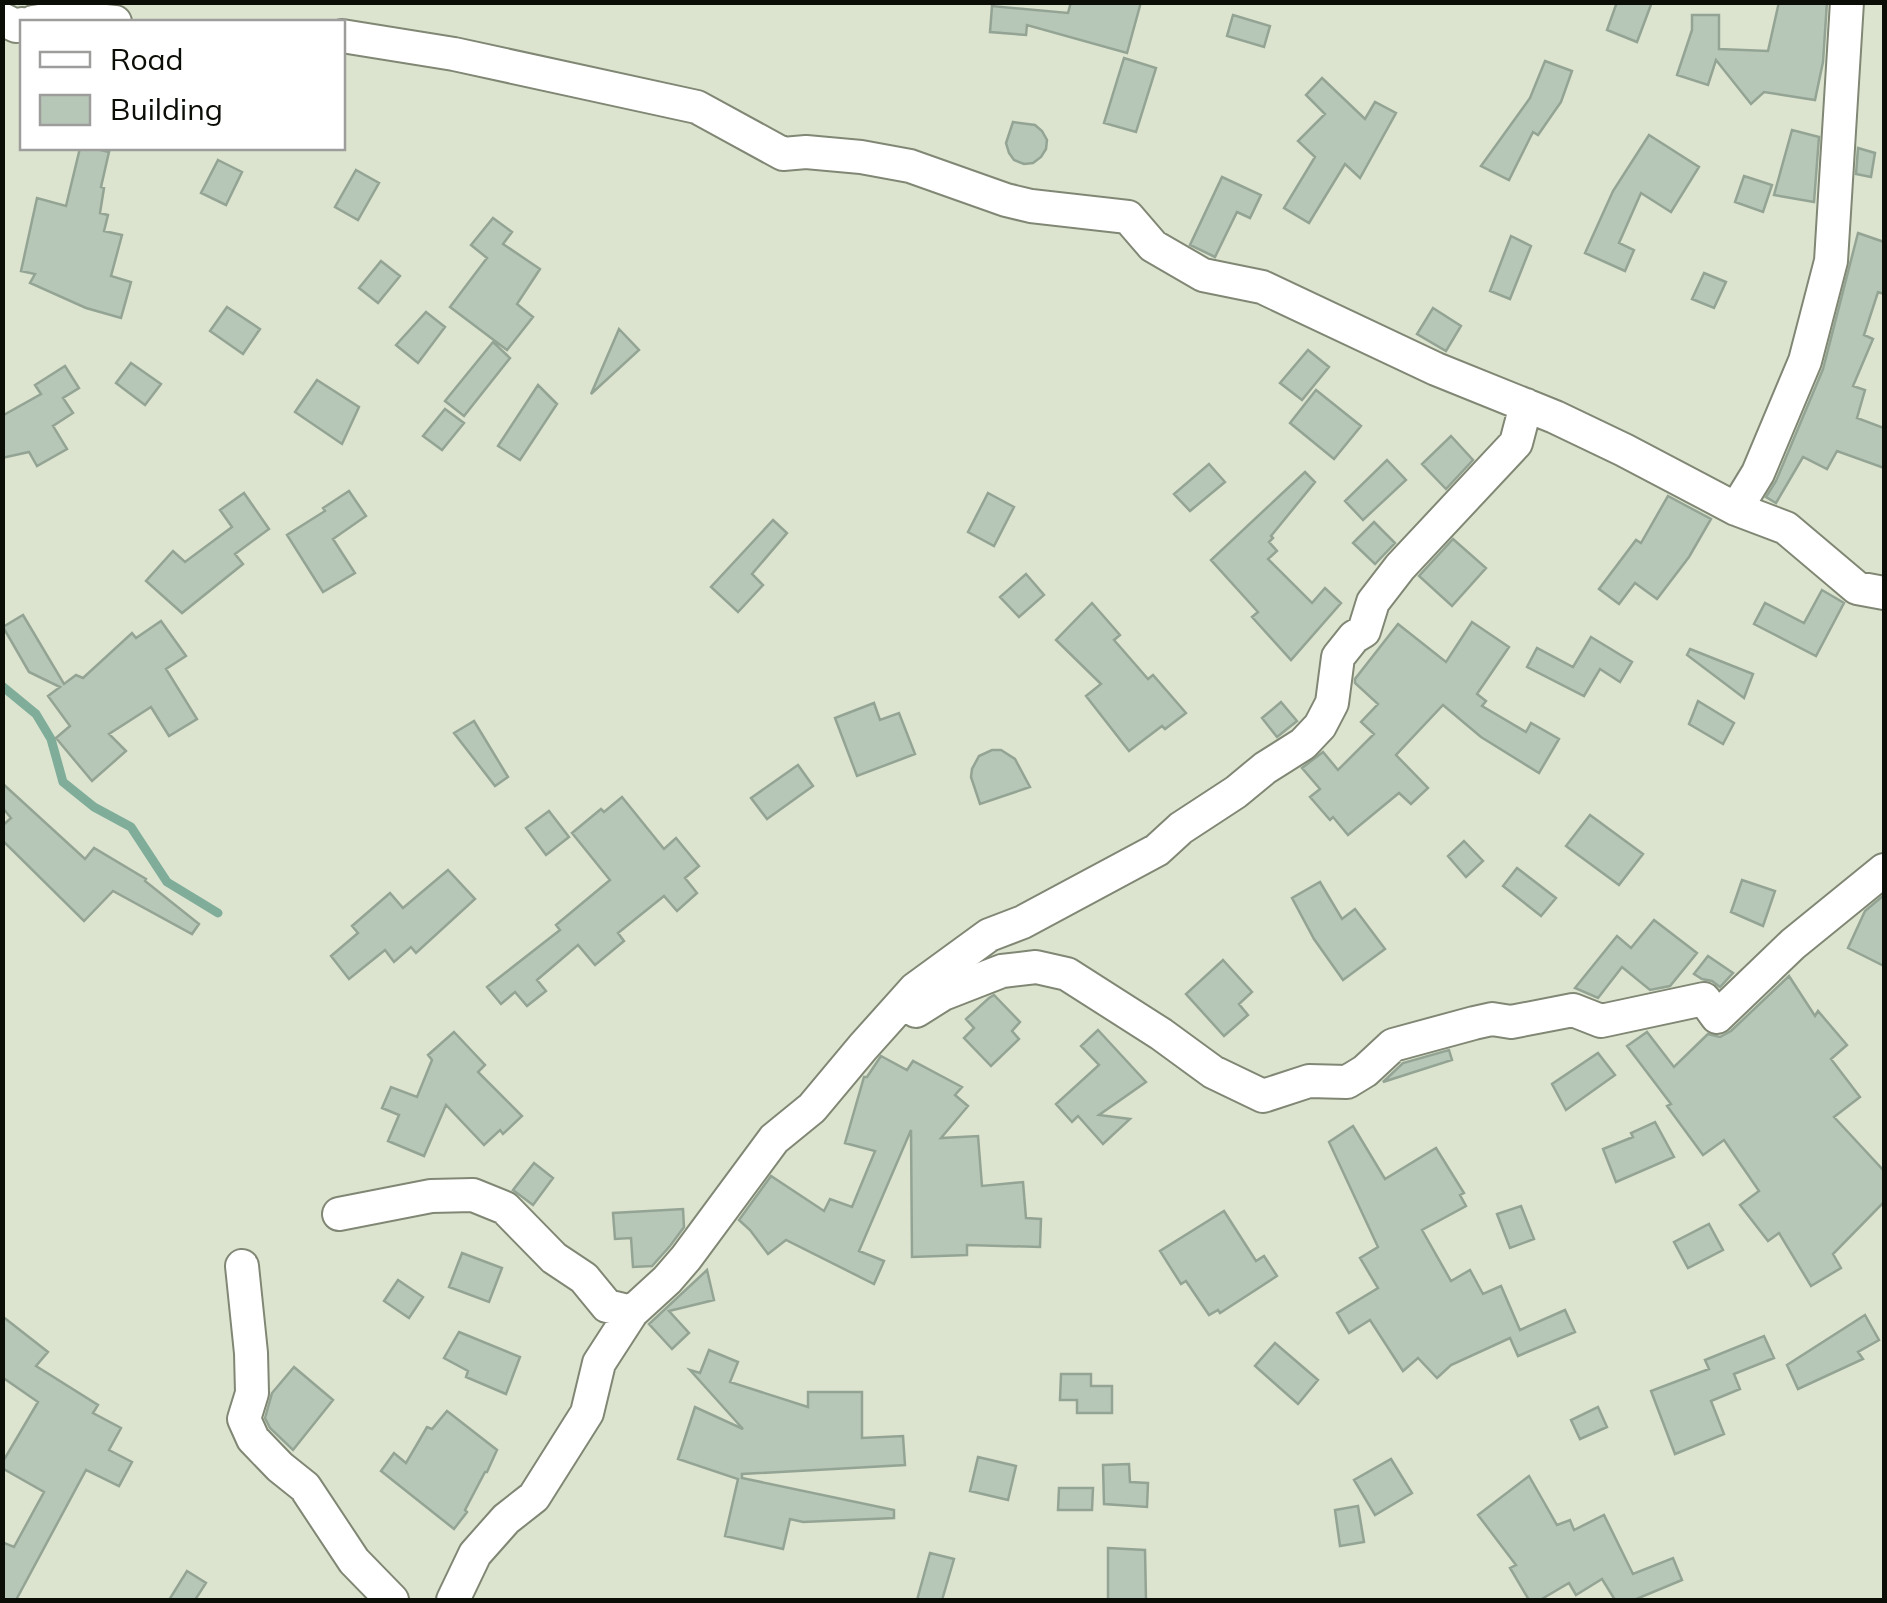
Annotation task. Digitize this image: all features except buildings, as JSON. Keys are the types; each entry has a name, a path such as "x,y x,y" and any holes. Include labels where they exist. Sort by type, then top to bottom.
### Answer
{"street":[{"path":"1736,509 1758,473 1805,361 1831,261 1847,2"},
{"path":"45,20 64,17 95,20"},
{"path":"345,36 454,54 698,107 783,154 861,157 910,166 1031,206 1128,217 1153,246 1203,274 1262,287 1436,369 1624,450 1736,509 1786,528 1857,588 1884,592"},
{"path":"453,1600 475,1554 506,1519 534,1497 587,1413 599,1364 632,1312 686,1258 774,1140 812,1108 916,989 990,935 1022,922 1156,850 1181,828 1303,744 1320,726 1332,703 1338,657 1364,631 1373,602 1422,542 1516,443 1526,406"},
{"path":"863,1047 943,994 1002,971 1036,968 1067,974 1213,1072 1263,1096 1309,1080 1347,1082 1393,1045 1492,1019 1512,1022 1573,1010 1601,1021 1704,999 1718,1017 1793,944 1884,870"},
{"path":"339,1214 432,1196 473,1195 505,1208 554,1258 584,1278 607,1306 632,1312"},
{"path":"242,1266 252,1393 244,1419 253,1439 305,1487 354,1561 392,1600"}],"waterway":[{"path":"2,686 36,714 51,739 63,782 94,807 131,827 167,882 218,913"}]}
